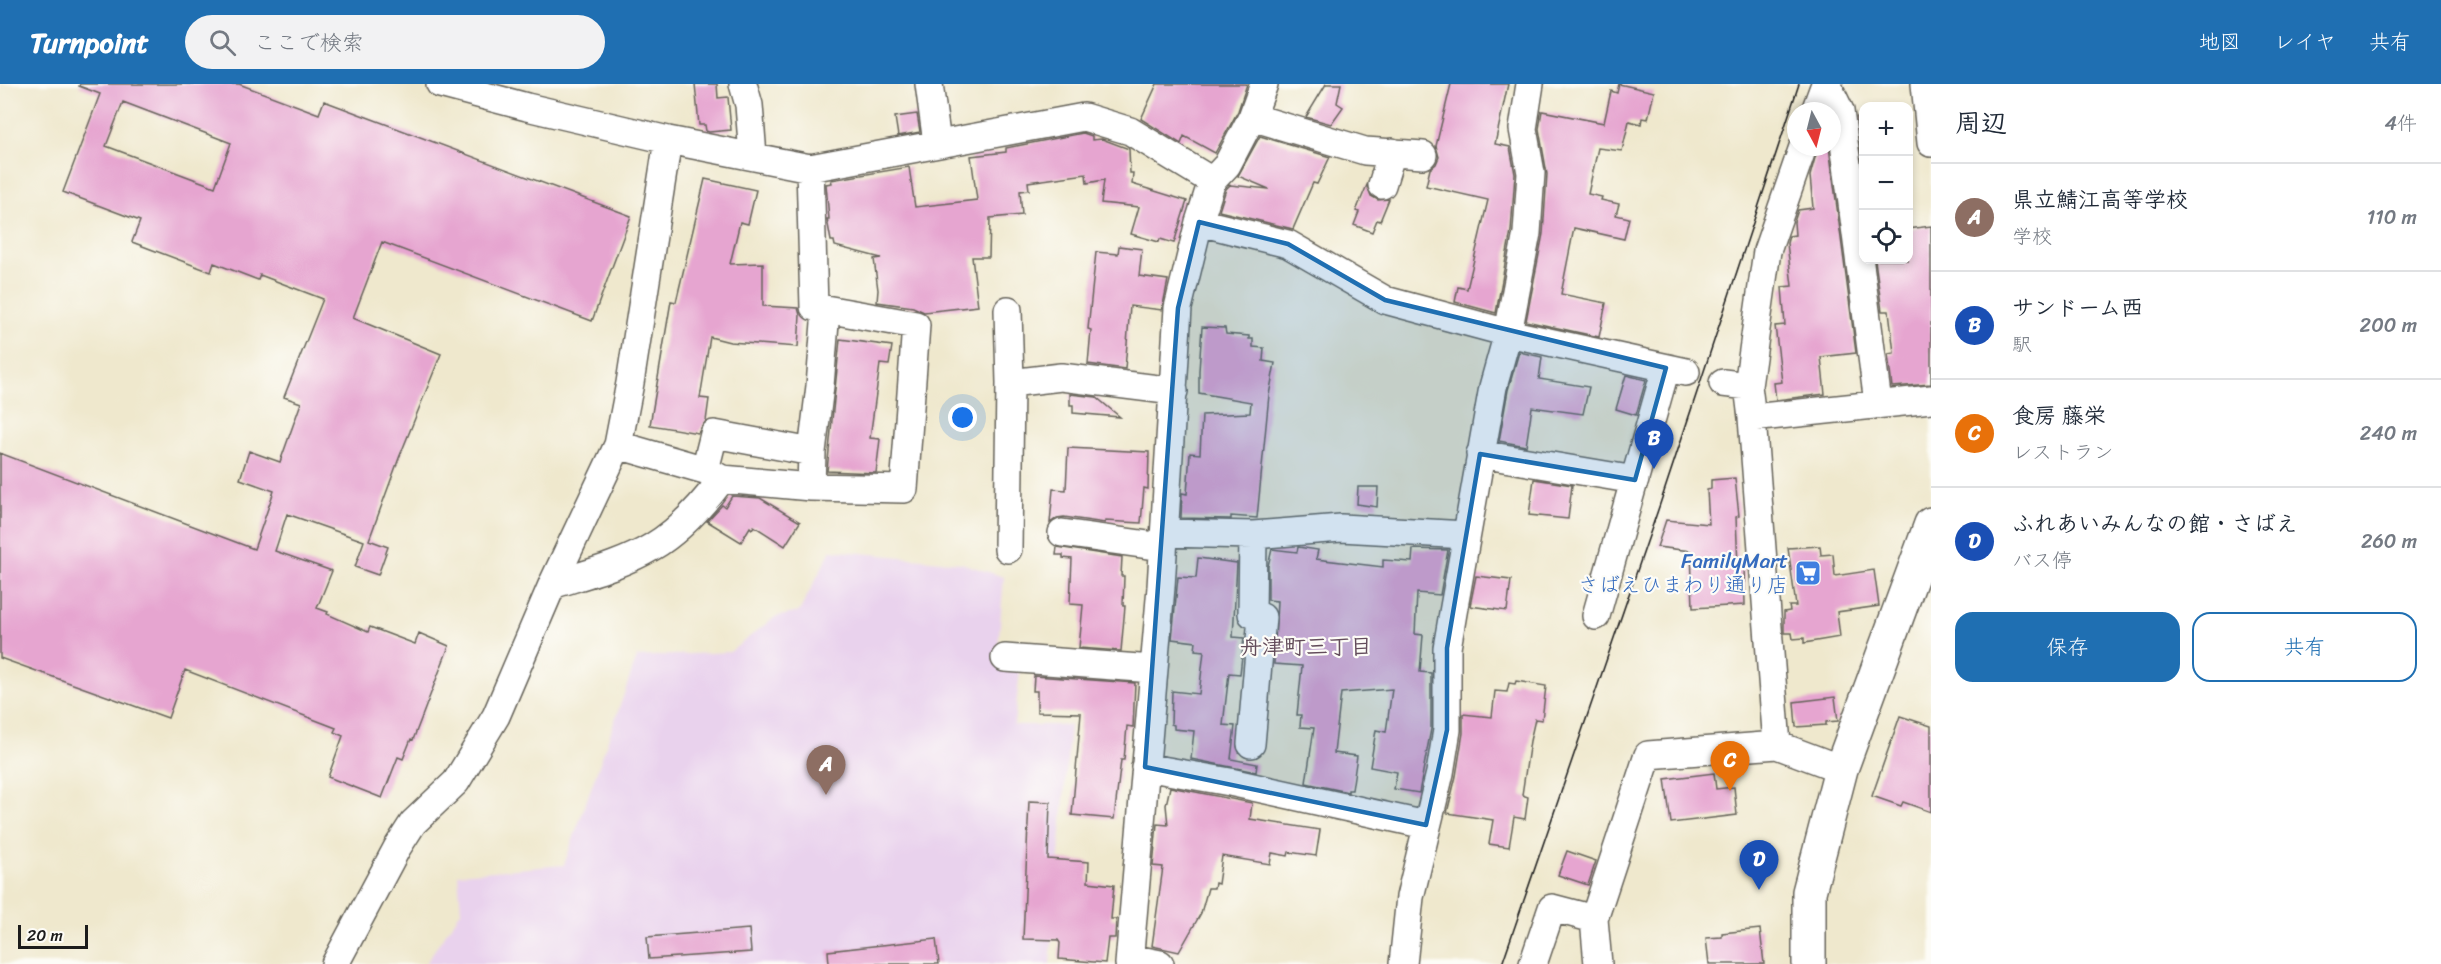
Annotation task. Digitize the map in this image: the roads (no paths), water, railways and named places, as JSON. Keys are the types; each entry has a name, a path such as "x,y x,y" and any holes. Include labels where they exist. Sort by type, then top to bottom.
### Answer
{"street":[{"path":"440,84 668,140 810,168 1084,117 1130,131 1212,180"},
{"path":"743,84 749,105 753,156"},
{"path":"928,84 937,143"},
{"path":"1160,964 1129,961 1164,540 1178,309 1199,222 1212,180 1227,165 1252,117 1264,84"},
{"path":"1403,964 1410,897 1440,773 1447,730 1447,648 1466,535 1475,496 1480,454 1493,387 1508,333 1527,233 1531,173 1522,129 1530,84"},
{"path":"1819,102 1826,84"},
{"path":"1826,84 1840,111 1878,403"},
{"path":"1925,84 1931,143"},
{"path":"1252,117 1365,151 1424,155"},
{"path":"335,964 397,848 413,823 456,782 496,716 552,585 618,445 630,383 668,140"},
{"path":"1382,185 1392,152"},
{"path":"1777,745 1752,418 1735,385 1767,251 1800,156"},
{"path":"618,445 713,475 810,487 904,489 916,325 814,307 810,168"},
{"path":"1199,222 1288,244 1385,300 1508,333 1676,370 1635,480 1596,616"},
{"path":"810,487 826,310"},
{"path":"1008,310 1010,383 1008,549"},
{"path":"1010,383 1061,377 1174,391"},
{"path":"1752,418 1931,399"},
{"path":"552,585 608,567 653,546 704,504 713,475 714,434 812,452"},
{"path":"1480,454 1635,480"},
{"path":"1809,964 1809,892 1841,769 1931,524"},
{"path":"1062,533 1164,540 1341,528 1466,535"},
{"path":"1251,744 1272,618 1252,614 1253,535"},
{"path":"1005,658 1154,669"},
{"path":"1598,964 1594,920 1648,755 1777,745 1841,769"},
{"path":"1145,767 1230,782 1426,825"},
{"path":"1533,964 1552,908 1594,920"}],"tram line":[{"path":"1502,964 1660,504 1799,84"}],"place":[{"name":"サンドーム西","path":"1654,469"},
{"name":"FamilyMart さばえひまわり通り店","path":"1808,573"},
{"name":"食房 藤栄","path":"1730,791"},
{"name":"県立鯖江高等学校","path":"826,795"},
{"name":"ふれあいみんなの館・さばえ","path":"1759,890"}],"district":[{"name":"舟津町三丁目","path":"1306,646"}]}
